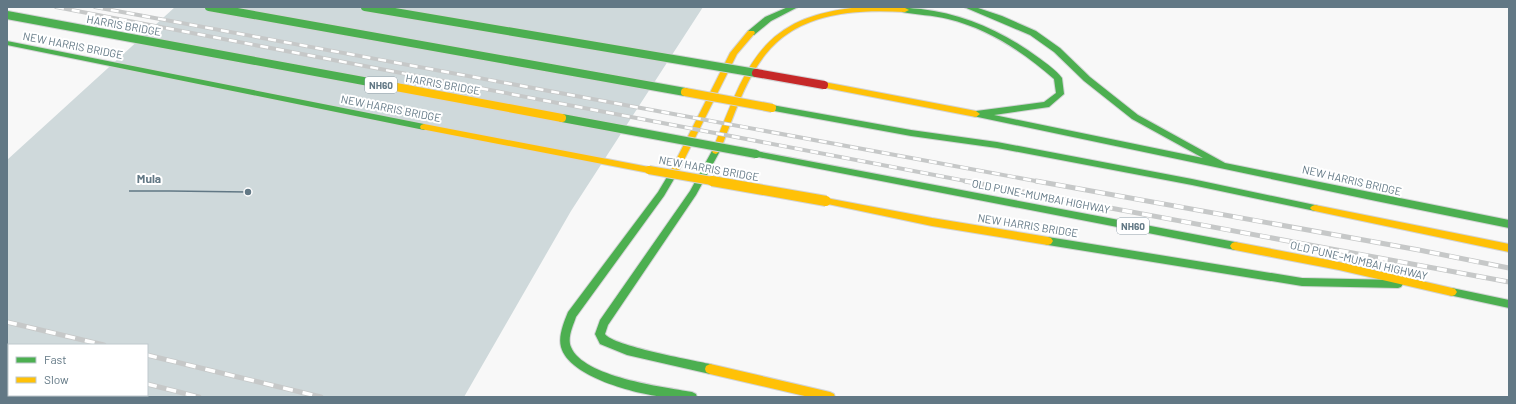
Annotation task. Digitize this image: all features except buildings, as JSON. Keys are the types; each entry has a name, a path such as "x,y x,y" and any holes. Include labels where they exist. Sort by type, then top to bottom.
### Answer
{"main road":[{"path":"209,7 912,133 1072,159 1192,182 1509,248"},
{"name":"NEW HARRIS BRIDGE","path":"365,7 978,114 1222,164 1391,202 1509,224"},
{"path":"692,397 612,380 595,374 579,366 568,353 565,336 572,315 661,194 681,160 734,53 743,41 765,21 776,13 794,7"},
{"path":"968,7 1000,18 1033,33 1057,50 1087,79 1134,118 1222,164"},
{"path":"830,397 627,350 604,341 600,334 604,323 694,192 708,167 758,60 775,39 792,26 824,15 852,9 890,8 928,12 972,24 1004,37 1033,55 1058,78 1060,94 1046,105 978,114"},
{"name":"HARRIS BRIDGE","path":"7,15 756,154"},
{"name":"NEW HARRIS BRIDGE","path":"7,43 336,110 932,222 1302,282 1411,284"},
{"name":"OLD PUNE–MUMBAI HIGHWAY","path":"756,154 1339,266 1411,284 1509,304"}],"shaded area":[{"path":"175,7 703,7 571,211 464,397 7,397 7,160"}],"railway":[{"path":"56,7 971,182"},
{"path":"95,7 1041,182"},
{"path":"965,181 1509,282"},
{"path":"1036,181 1419,250 1509,268"},
{"path":"7,322 100,344"},
{"path":"148,355 321,397"},
{"path":"148,384 199,397"}],"traffic: fast":[{"path":"209,7 685,92"},
{"path":"365,7 756,73"},
{"path":"751,33 768,19 794,7"},
{"path":"968,7 999,18 1033,33 1057,50 1087,79 1135,117 1222,164"},
{"path":"905,10 927,12 969,22 988,30 1024,51 1058,78 1060,94 1046,105 978,114"},
{"path":"7,15 396,87"},
{"path":"7,43 424,127"},
{"path":"772,108 911,133 997,145 1192,182 1315,208"},
{"path":"976,114 1376,198 1509,224"},
{"path":"562,118 756,154"},
{"path":"710,369 627,350 604,341 600,334 604,323 693,193 716,151"},
{"path":"756,154 1235,246"},
{"path":"673,174 661,194 572,315 566,331 565,344 573,359 585,368 602,376 642,388 692,397"},
{"path":"1048,241 1302,282 1398,284"},
{"path":"1452,292 1509,304"}],"traffic: slow":[{"path":"716,151 736,100 748,75 763,52 777,38 792,27 810,19 828,14 847,10 905,10"},
{"path":"673,174 734,53 751,33"},
{"path":"824,85 976,114"},
{"path":"396,87 562,118"},
{"path":"685,92 772,108"},
{"path":"424,127 649,170"},
{"path":"649,170 826,201"},
{"path":"826,201 932,222 1048,241"},
{"path":"1315,208 1509,248"},
{"path":"1235,246 1339,266 1452,292"},
{"path":"710,369 830,397"}],"traffic: jam":[{"path":"756,73 824,85"}],"place":[{"name":"Mula","path":"248,192"}]}
